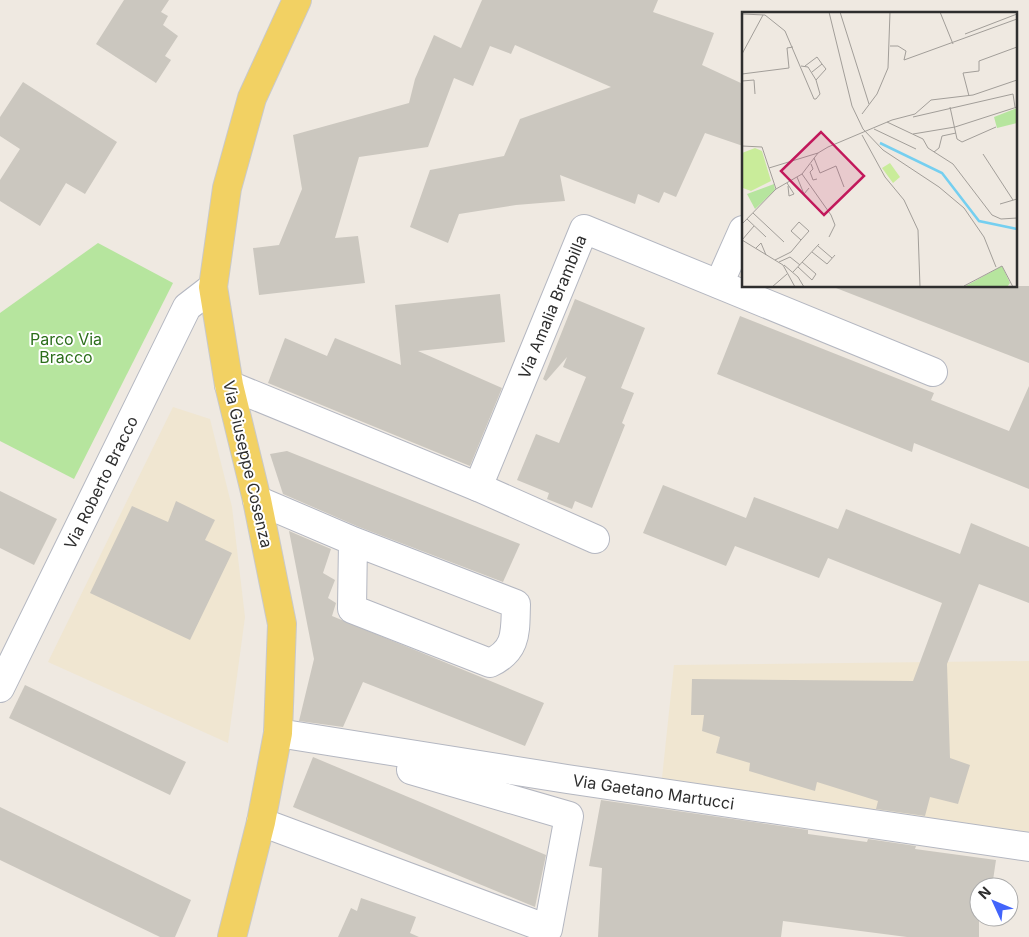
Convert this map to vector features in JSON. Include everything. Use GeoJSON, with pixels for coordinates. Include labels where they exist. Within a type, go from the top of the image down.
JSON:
{"type":"FeatureCollection","features":[{"type":"Feature","properties":{"kind":"main road","name":"Via Giuseppe Cosenza"},"geometry":{"type":"LineString","coordinates":[[232,937],[261,822],[278,733],[282,624],[258,500],[230,386],[213,287],[227,188],[252,98],[297,0]]}},
{"type":"Feature","properties":{"kind":"street","name":"Via Amalia Brambilla"},"geometry":{"type":"LineString","coordinates":[[478,487],[584,229],[933,372]]}},
{"type":"Feature","properties":{"kind":"street"},"geometry":{"type":"LineString","coordinates":[[719,284],[742,232]]}},
{"type":"Feature","properties":{"kind":"street","name":"Via Roberto Bracco"},"geometry":{"type":"LineString","coordinates":[[0,688],[187,307],[213,287]]}},
{"type":"Feature","properties":{"kind":"street"},"geometry":{"type":"LineString","coordinates":[[230,386],[478,487],[595,539]]}},
{"type":"Feature","properties":{"kind":"street"},"geometry":{"type":"LineString","coordinates":[[258,500],[353,541],[516,604],[515,637],[504,656],[490,663],[352,609],[353,541]]}},
{"type":"Feature","properties":{"kind":"street","name":"Via Gaetano Martucci"},"geometry":{"type":"LineString","coordinates":[[278,733],[567,779],[1029,847]]}},
{"type":"Feature","properties":{"kind":"street"},"geometry":{"type":"LineString","coordinates":[[261,822],[548,929],[569,816],[406,768]]}},
{"type":"Feature","properties":{"kind":"shaded area"},"geometry":{"type":"Polygon","coordinates":[[[173,407],[210,419],[232,507],[245,617],[228,743],[48,662],[173,407]]]}},
{"type":"Feature","properties":{"kind":"shaded area"},"geometry":{"type":"Polygon","coordinates":[[[1029,661],[1029,836],[662,778],[674,665],[1029,661]]]}},
{"type":"Feature","properties":{"kind":"green space","name":"Parco Via Bracco"},"geometry":{"type":"Polygon","coordinates":[[[98,243],[173,283],[74,479],[0,441],[0,313],[98,243]]]}},
{"type":"Feature","properties":{"kind":"building"},"geometry":{"type":"Polygon","coordinates":[[[124,0],[169,0],[161,12],[168,16],[163,25],[178,36],[165,56],[171,60],[156,83],[96,44],[124,0]]]}},
{"type":"Feature","properties":{"kind":"building"},"geometry":{"type":"Polygon","coordinates":[[[482,0],[658,0],[653,12],[714,33],[702,65],[742,84],[742,146],[705,133],[676,197],[664,192],[659,203],[638,194],[635,204],[560,175],[565,201],[516,205],[459,214],[448,243],[410,227],[430,170],[504,156],[520,119],[611,87],[515,45],[511,54],[490,46],[473,86],[454,78],[428,147],[359,157],[335,238],[358,236],[365,283],[259,295],[253,248],[279,245],[302,189],[293,135],[409,103],[415,79],[434,35],[461,48],[482,0]]]}},
{"type":"Feature","properties":{"kind":"building"},"geometry":{"type":"Polygon","coordinates":[[[23,82],[117,142],[85,194],[66,183],[40,226],[0,201],[0,180],[20,149],[0,136],[0,117],[23,82]]]}},
{"type":"Feature","properties":{"kind":"building"},"geometry":{"type":"Polygon","coordinates":[[[1016,286],[1029,286],[1029,363],[836,288],[1016,288],[1016,286]]]}},
{"type":"Feature","properties":{"kind":"building"},"geometry":{"type":"Polygon","coordinates":[[[500,294],[505,342],[418,351],[502,388],[470,466],[268,383],[285,338],[327,356],[335,338],[401,365],[395,305],[500,294]]]}},
{"type":"Feature","properties":{"kind":"building"},"geometry":{"type":"Polygon","coordinates":[[[575,299],[645,328],[621,388],[634,393],[622,423],[625,425],[592,508],[575,501],[572,509],[547,499],[549,493],[517,480],[536,434],[559,443],[586,377],[563,367],[567,357],[546,381],[543,379],[575,299]]]}},
{"type":"Feature","properties":{"kind":"building"},"geometry":{"type":"Polygon","coordinates":[[[740,316],[934,393],[931,400],[1009,431],[1029,386],[1029,489],[914,443],[912,452],[717,374],[740,316]]]}},
{"type":"Feature","properties":{"kind":"building"},"geometry":{"type":"Polygon","coordinates":[[[287,451],[520,544],[503,582],[359,527],[283,494],[270,454],[287,451]]]}},
{"type":"Feature","properties":{"kind":"building"},"geometry":{"type":"Polygon","coordinates":[[[663,485],[746,518],[754,497],[838,529],[846,509],[960,554],[971,523],[1029,547],[1029,603],[979,584],[947,664],[950,758],[970,765],[958,804],[930,797],[925,816],[876,809],[878,801],[817,782],[815,791],[749,771],[750,763],[716,753],[720,737],[702,731],[704,715],[691,715],[692,679],[913,681],[942,603],[828,558],[819,578],[735,546],[726,566],[643,533],[663,485]]]}},
{"type":"Feature","properties":{"kind":"building"},"geometry":{"type":"Polygon","coordinates":[[[0,491],[57,519],[34,565],[0,548],[0,491]]]}},
{"type":"Feature","properties":{"kind":"building"},"geometry":{"type":"Polygon","coordinates":[[[176,501],[215,520],[205,540],[232,553],[190,640],[90,593],[132,506],[168,522],[176,501]]]}},
{"type":"Feature","properties":{"kind":"building"},"geometry":{"type":"Polygon","coordinates":[[[289,531],[331,549],[323,573],[335,580],[328,598],[336,603],[332,616],[544,703],[525,746],[363,682],[343,727],[299,721],[314,659],[289,531]]]}},
{"type":"Feature","properties":{"kind":"building"},"geometry":{"type":"Polygon","coordinates":[[[25,685],[186,762],[170,795],[9,718],[25,685]]]}},
{"type":"Feature","properties":{"kind":"building"},"geometry":{"type":"Polygon","coordinates":[[[313,757],[546,855],[535,907],[293,807],[313,757]]]}},
{"type":"Feature","properties":{"kind":"building"},"geometry":{"type":"Polygon","coordinates":[[[601,800],[808,830],[808,834],[867,842],[868,839],[916,846],[915,849],[996,860],[993,877],[969,877],[969,927],[979,927],[979,937],[907,937],[783,921],[781,937],[598,937],[602,868],[589,866],[601,800]]]}},
{"type":"Feature","properties":{"kind":"building"},"geometry":{"type":"Polygon","coordinates":[[[0,807],[191,900],[175,937],[160,937],[0,860],[0,807]]]}},
{"type":"Feature","properties":{"kind":"building"},"geometry":{"type":"Polygon","coordinates":[[[361,898],[416,917],[410,933],[419,937],[338,937],[351,908],[357,911],[361,898]]]}}]}
